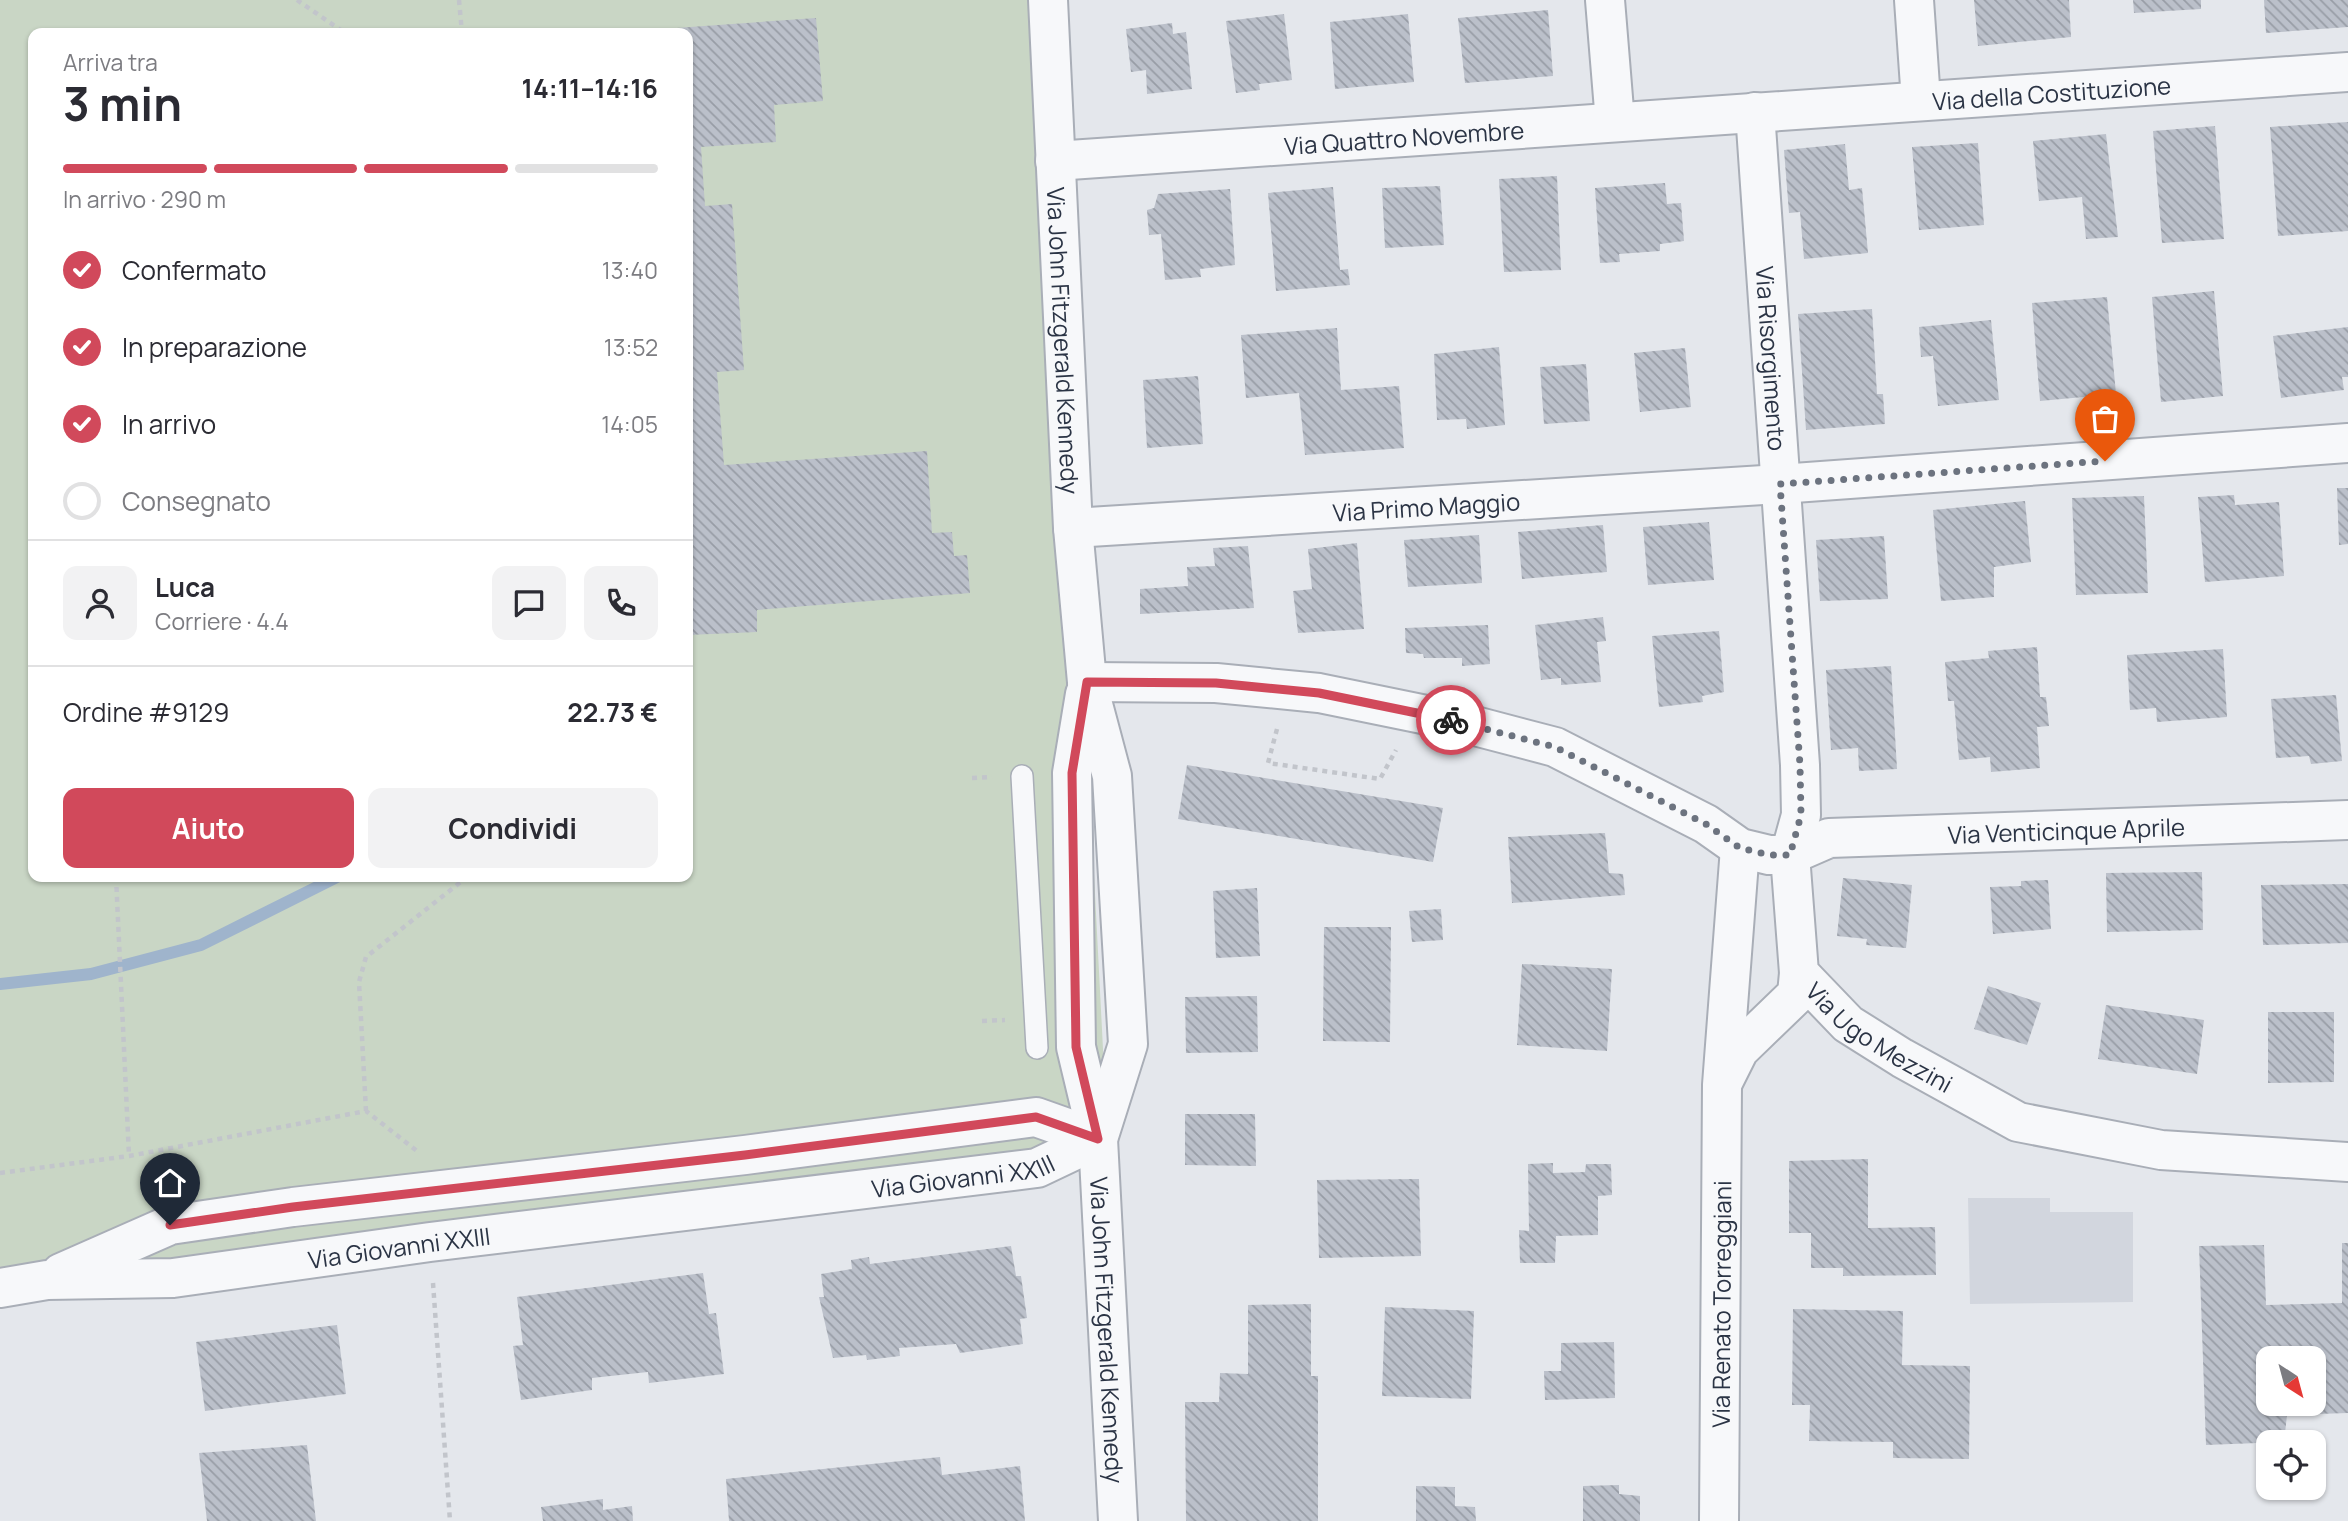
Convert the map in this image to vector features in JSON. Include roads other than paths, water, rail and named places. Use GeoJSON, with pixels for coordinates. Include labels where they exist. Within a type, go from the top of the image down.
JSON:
{"type":"FeatureCollection","features":[{"type":"Feature","properties":{"kind":"street","name":"Via John Fitzgerald Kennedy"},"geometry":{"type":"LineString","coordinates":[[1048,0],[1073,528],[1087,682],[1112,776],[1128,1044],[1098,1139]]}},
{"type":"Feature","properties":{"kind":"street"},"geometry":{"type":"LineString","coordinates":[[1605,0],[1615,122]]}},
{"type":"Feature","properties":{"kind":"street"},"geometry":{"type":"LineString","coordinates":[[1914,0],[1921,101]]}},
{"type":"Feature","properties":{"kind":"street","name":"Via della Costituzione"},"geometry":{"type":"LineString","coordinates":[[1755,112],[2348,72]]}},
{"type":"Feature","properties":{"kind":"street","name":"Via Quattro Novembre"},"geometry":{"type":"LineString","coordinates":[[1055,161],[1755,112]]}},
{"type":"Feature","properties":{"kind":"street","name":"Via Risorgimento"},"geometry":{"type":"LineString","coordinates":[[1755,112],[1800,765],[1801,815],[1790,855]]}},
{"type":"Feature","properties":{"kind":"street","name":"Via Primo Maggio"},"geometry":{"type":"LineString","coordinates":[[1073,528],[1780,484],[2348,443]]}},
{"type":"Feature","properties":{"kind":"street","name":"Via John Fitzgerald Kennedy"},"geometry":{"type":"LineString","coordinates":[[1087,682],[1072,773],[1076,1047],[1098,1139],[1118,1521]]}},
{"type":"Feature","properties":{"kind":"street"},"geometry":{"type":"LineString","coordinates":[[1087,682],[1216,683],[1319,693],[1456,721],[1555,747],[1706,824],[1740,848],[1769,855],[1790,855]]}},
{"type":"Feature","properties":{"kind":"street","name":"Via Venticinque Aprile"},"geometry":{"type":"LineString","coordinates":[[1790,855],[1829,838],[2348,820]]}},
{"type":"Feature","properties":{"kind":"street","name":"Via Renato Torreggiani"},"geometry":{"type":"LineString","coordinates":[[1719,1521],[1722,1086],[1740,848]]}},
{"type":"Feature","properties":{"kind":"street","name":"Via Ugo Mezzini"},"geometry":{"type":"LineString","coordinates":[[1790,855],[1798,973],[1848,1024],[1902,1058],[2018,1122],[2161,1150],[2348,1162]]}},
{"type":"Feature","properties":{"kind":"street","name":"Via Renato Torreggiani"},"geometry":{"type":"LineString","coordinates":[[1722,1086],[1739,1050],[1797,994],[1798,973]]}},
{"type":"Feature","properties":{"kind":"street","name":"Via Giovanni XXIII"},"geometry":{"type":"LineString","coordinates":[[47,1279],[170,1225],[1036,1117],[1098,1139]]}},
{"type":"Feature","properties":{"kind":"street","name":"Via Giovanni XXIII"},"geometry":{"type":"LineString","coordinates":[[0,1288],[47,1279],[173,1278],[430,1242],[1037,1168],[1098,1139]]}},
{"type":"Feature","properties":{"kind":"lane"},"geometry":{"type":"LineString","coordinates":[[1022,776],[1037,1048]]}},
{"type":"Feature","properties":{"kind":"waterway"},"geometry":{"type":"LineString","coordinates":[[0,984],[91,974],[201,945],[327,882]]}}]}
